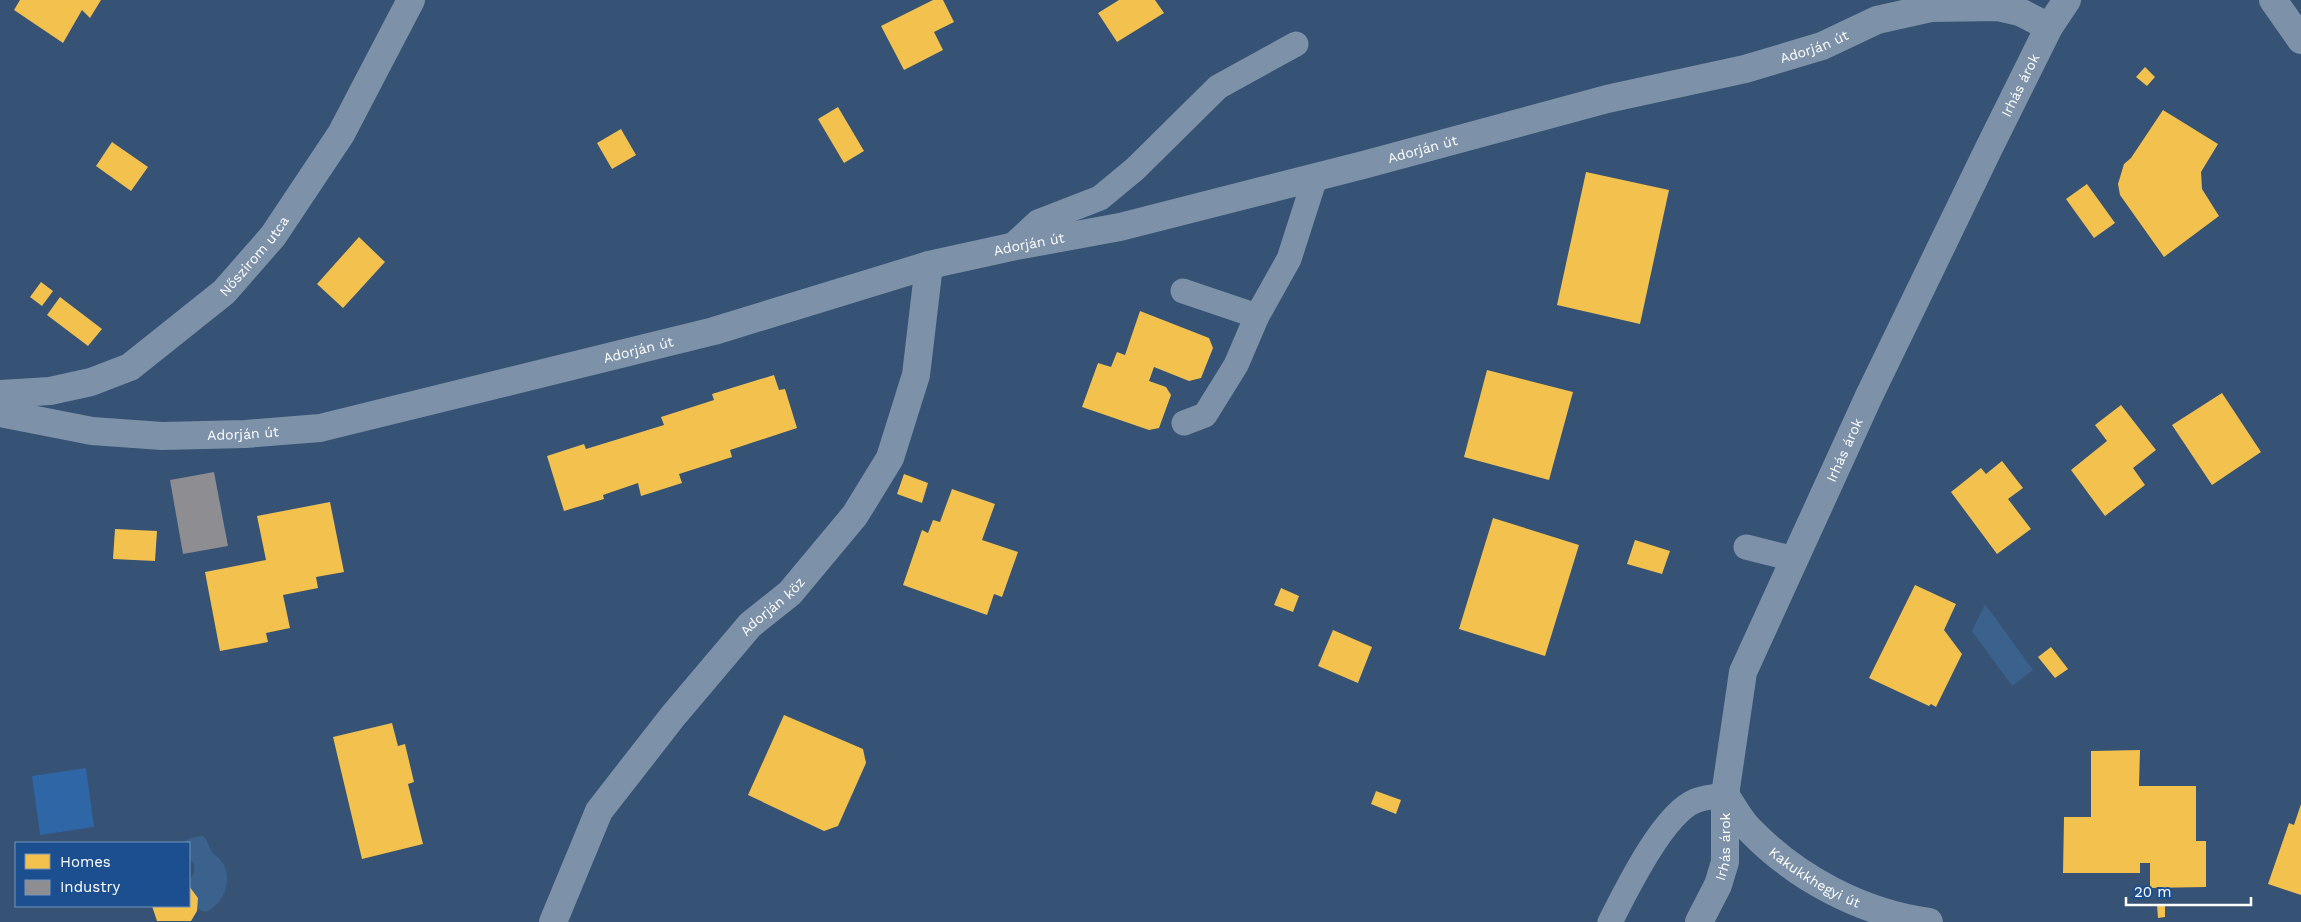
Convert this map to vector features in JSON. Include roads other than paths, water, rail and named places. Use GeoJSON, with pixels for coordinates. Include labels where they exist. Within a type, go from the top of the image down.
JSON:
{"type":"FeatureCollection","features":[{"type":"Feature","properties":{"kind":"street","name":"Nőszirom utca"},"geometry":{"type":"LineString","coordinates":[[0,394],[50,391],[91,382],[130,367],[224,292],[273,236],[340,134],[412,0]]}},
{"type":"Feature","properties":{"kind":"street","name":"Irhás árok"},"geometry":{"type":"LineString","coordinates":[[1699,922],[1718,885],[1725,862],[1725,795],[1743,672],[1882,370],[2049,28],[2067,0]]}},
{"type":"Feature","properties":{"kind":"street"},"geometry":{"type":"LineString","coordinates":[[2273,0],[2301,40]]}},
{"type":"Feature","properties":{"kind":"street","name":"Adorján út"},"geometry":{"type":"LineString","coordinates":[[0,413],[92,431],[162,436],[245,434],[320,428],[714,331],[929,266],[1011,246],[1120,227],[1315,178],[1607,99],[1745,69],[1822,46],[1877,20],[1931,8],[1997,4],[2020,12],[2049,28]]}},
{"type":"Feature","properties":{"kind":"street","name":"Adorján köz"},"geometry":{"type":"LineString","coordinates":[[553,922],[599,811],[673,716],[750,625],[790,593],[855,515],[890,458],[916,375],[929,266]]}},
{"type":"Feature","properties":{"kind":"street","name":"Kakukkhegyi út"},"geometry":{"type":"LineString","coordinates":[[1725,795],[1748,828],[1778,856],[1805,876],[1836,894],[1888,912],[1929,922]]}},
{"type":"Feature","properties":{"kind":"lane"},"geometry":{"type":"LineString","coordinates":[[1011,246],[1038,222],[1100,198],[1135,169],[1218,87],[1296,44]]}},
{"type":"Feature","properties":{"kind":"lane"},"geometry":{"type":"LineString","coordinates":[[1184,424],[1205,415],[1236,365],[1257,316],[1289,260],[1315,178]]}},
{"type":"Feature","properties":{"kind":"lane"},"geometry":{"type":"LineString","coordinates":[[1183,291],[1257,316]]}},
{"type":"Feature","properties":{"kind":"lane"},"geometry":{"type":"LineString","coordinates":[[1746,547],[1794,559]]}},
{"type":"Feature","properties":{"kind":"lane"},"geometry":{"type":"LineString","coordinates":[[1610,922],[1640,867],[1673,817],[1694,801],[1725,795]]}}]}
